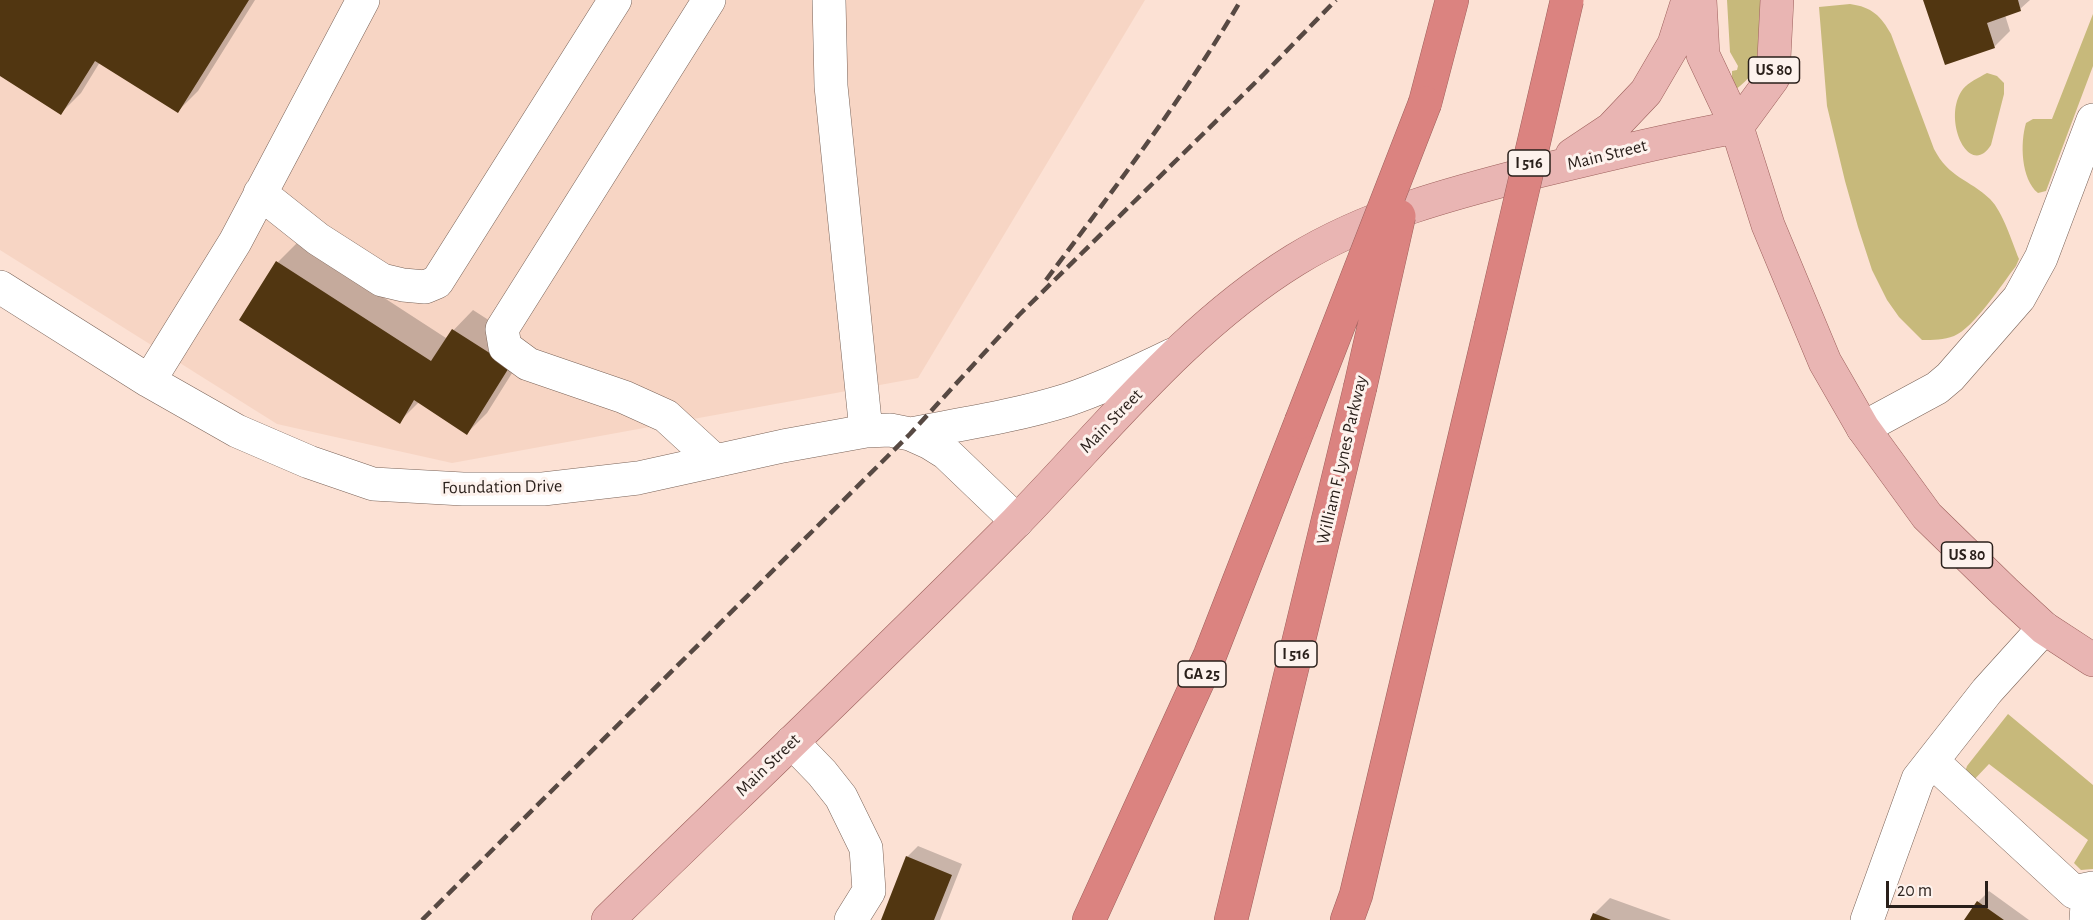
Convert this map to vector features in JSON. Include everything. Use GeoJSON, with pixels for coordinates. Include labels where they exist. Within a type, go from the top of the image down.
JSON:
{"type":"FeatureCollection","features":[{"type":"Feature","properties":{"kind":"highway","name":"William F. Lynes Parkway"},"geometry":{"type":"LineString","coordinates":[[1231,920],[1360,388],[1425,103],[1452,0]]}},
{"type":"Feature","properties":{"kind":"highway","name":"I 516"},"geometry":{"type":"LineString","coordinates":[[1352,912],[1567,0]]}},
{"type":"Feature","properties":{"kind":"highway","name":"GA 25"},"geometry":{"type":"LineString","coordinates":[[1089,920],[1210,655],[1425,103]]}},
{"type":"Feature","properties":{"kind":"main road"},"geometry":{"type":"LineString","coordinates":[[1550,169],[1611,129],[1646,92],[1674,44],[1688,0]]}},
{"type":"Feature","properties":{"kind":"main road","name":"US 80"},"geometry":{"type":"LineString","coordinates":[[1700,0],[1703,55],[1737,127],[1768,225],[1825,362],[1863,428],[1927,516],[2044,628],[2093,660]]}},
{"type":"Feature","properties":{"kind":"main road","name":"US 80"},"geometry":{"type":"LineString","coordinates":[[1737,127],[1773,78],[1777,0]]}},
{"type":"Feature","properties":{"kind":"main road","name":"Main Street"},"geometry":{"type":"LineString","coordinates":[[608,920],[1017,520],[1176,353],[1240,298],[1297,259],[1367,223],[1468,189],[1681,137],[1737,127]]}},
{"type":"Feature","properties":{"kind":"street"},"geometry":{"type":"LineString","coordinates":[[149,381],[235,242],[363,0]]}},
{"type":"Feature","properties":{"kind":"street"},"geometry":{"type":"LineString","coordinates":[[260,193],[318,239],[382,280],[425,287],[437,282],[615,0]]}},
{"type":"Feature","properties":{"kind":"street"},"geometry":{"type":"LineString","coordinates":[[709,0],[502,329],[505,347],[528,364],[624,397],[666,417],[715,461]]}},
{"type":"Feature","properties":{"kind":"street"},"geometry":{"type":"LineString","coordinates":[[828,0],[831,86],[866,431]]}},
{"type":"Feature","properties":{"kind":"street"},"geometry":{"type":"LineString","coordinates":[[1863,428],[1937,388],[1950,377],[2019,297],[2042,258],[2093,120]]}},
{"type":"Feature","properties":{"kind":"street","name":"Foundation Drive"},"geometry":{"type":"LineString","coordinates":[[0,287],[149,381],[237,431],[309,462],[373,484],[464,489],[543,489],[638,478],[783,446],[866,431],[890,430],[910,434],[930,442],[946,453],[1017,520]]}},
{"type":"Feature","properties":{"kind":"street"},"geometry":{"type":"LineString","coordinates":[[910,434],[1024,411],[1065,400],[1120,381],[1176,353]]}},
{"type":"Feature","properties":{"kind":"street"},"geometry":{"type":"LineString","coordinates":[[1867,920],[1918,779],[1987,691],[2044,628]]}},
{"type":"Feature","properties":{"kind":"street"},"geometry":{"type":"LineString","coordinates":[[792,742],[841,797],[866,848],[869,891],[851,920]]}},
{"type":"Feature","properties":{"kind":"street"},"geometry":{"type":"LineString","coordinates":[[1932,761],[2074,892],[2089,899]]}},
{"type":"Feature","properties":{"kind":"shaded area"},"geometry":{"type":"Polygon","coordinates":[[[0,0],[1145,0],[918,378],[452,463],[277,424],[0,250],[0,0]]]}},
{"type":"Feature","properties":{"kind":"shaded area"},"geometry":{"type":"Polygon","coordinates":[[[1727,0],[1762,0],[1762,38],[1758,61],[1746,81],[1735,90],[1732,84],[1732,71],[1737,70],[1738,66],[1730,52],[1727,0]]]}},
{"type":"Feature","properties":{"kind":"shaded area"},"geometry":{"type":"Polygon","coordinates":[[[1850,4],[1864,7],[1875,13],[1891,34],[1934,149],[1946,166],[1982,192],[1995,205],[2019,259],[1979,315],[1954,336],[1938,340],[1922,340],[1899,317],[1887,300],[1872,270],[1858,227],[1827,106],[1819,7],[1850,4]]]}},
{"type":"Feature","properties":{"kind":"shaded area"},"geometry":{"type":"Polygon","coordinates":[[[2093,14],[2093,66],[2046,191],[2038,193],[2028,179],[2023,160],[2026,123],[2033,119],[2052,119],[2093,14]]]}},
{"type":"Feature","properties":{"kind":"shaded area"},"geometry":{"type":"Polygon","coordinates":[[[1987,73],[1997,76],[2004,83],[2004,94],[1991,145],[1983,154],[1974,155],[1960,141],[1956,129],[1957,101],[1965,87],[1987,73]]]}},
{"type":"Feature","properties":{"kind":"shaded area"},"geometry":{"type":"Polygon","coordinates":[[[2008,714],[2093,785],[2093,869],[2081,870],[2074,863],[2088,840],[1989,764],[1970,784],[1965,772],[1967,766],[2008,714]]]}},
{"type":"Feature","properties":{"kind":"building"},"geometry":{"type":"Polygon","coordinates":[[[0,0],[249,0],[178,113],[95,61],[61,115],[0,76],[0,0]]]}},
{"type":"Feature","properties":{"kind":"building"},"geometry":{"type":"Polygon","coordinates":[[[1923,0],[2018,0],[2021,11],[1987,23],[1995,48],[1945,65],[1923,0]]]}},
{"type":"Feature","properties":{"kind":"building"},"geometry":{"type":"Polygon","coordinates":[[[276,261],[431,361],[452,329],[510,366],[467,435],[414,400],[400,424],[239,320],[276,261]]]}},
{"type":"Feature","properties":{"kind":"building"},"geometry":{"type":"Polygon","coordinates":[[[906,856],[952,875],[934,920],[881,920],[906,856]]]}},
{"type":"Feature","properties":{"kind":"building"},"geometry":{"type":"Polygon","coordinates":[[[1977,901],[2004,920],[1964,920],[1977,901]]]}},
{"type":"Feature","properties":{"kind":"building"},"geometry":{"type":"Polygon","coordinates":[[[1593,913],[1611,920],[1590,920],[1593,913]]]}},
{"type":"Feature","properties":{"kind":"railway"},"geometry":{"type":"LineString","coordinates":[[1046,280],[1172,108],[1241,0]]}},
{"type":"Feature","properties":{"kind":"railway"},"geometry":{"type":"LineString","coordinates":[[422,920],[910,434],[1019,315],[1336,0]]}}]}
